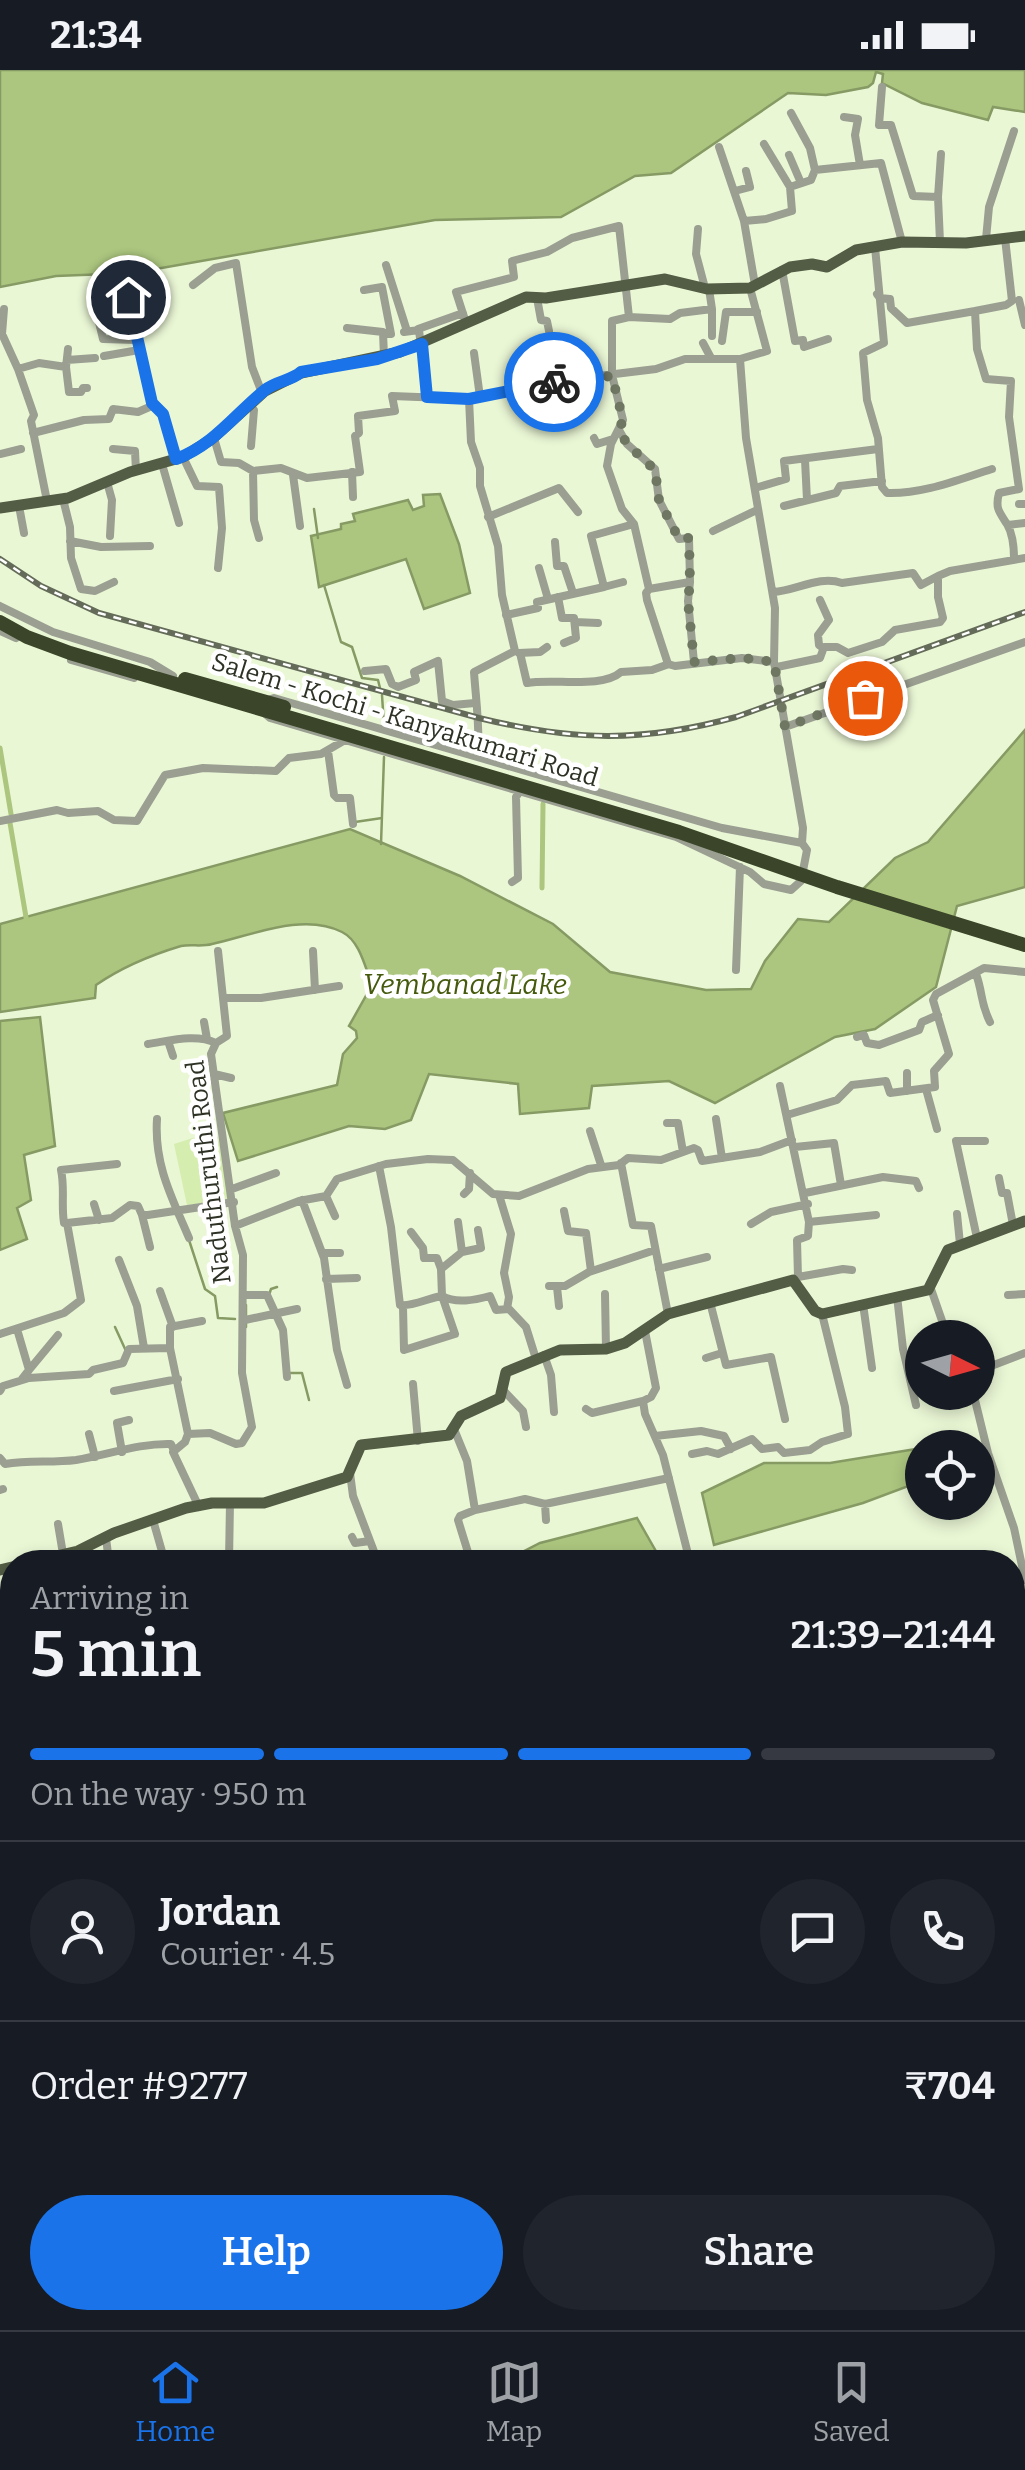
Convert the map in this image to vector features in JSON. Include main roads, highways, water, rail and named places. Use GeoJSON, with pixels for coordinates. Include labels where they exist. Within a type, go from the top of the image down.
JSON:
{"type":"FeatureCollection","features":[{"type":"Feature","properties":{"kind":"highway","name":"Salem - Kochi - Kanyakumari Road"},"geometry":{"type":"LineString","coordinates":[[0,619],[168,678],[679,832],[980,928]]}},
{"type":"Feature","properties":{"kind":"highway","name":"Salem - Kochi - Kanyakumari Road"},"geometry":{"type":"LineString","coordinates":[[264,706],[599,797],[805,871]]}},
{"type":"Feature","properties":{"kind":"highway"},"geometry":{"type":"LineString","coordinates":[[980,928],[1025,937]]}},
{"type":"Feature","properties":{"kind":"highway"},"geometry":{"type":"LineString","coordinates":[[980,928],[1025,945]]}},
{"type":"Feature","properties":{"kind":"main road"},"geometry":{"type":"LineString","coordinates":[[0,508],[63,498],[179,458],[214,438],[262,394],[301,372],[384,357],[422,344],[465,319],[526,297],[676,280],[707,288],[752,286],[782,270],[812,264],[827,266],[856,250],[902,242],[966,244],[1025,236]]}},
{"type":"Feature","properties":{"kind":"main road"},"geometry":{"type":"LineString","coordinates":[[81,1550],[114,1533],[199,1506],[264,1503],[348,1477],[361,1446],[450,1435],[461,1416],[500,1398],[506,1372],[560,1350],[606,1349],[625,1343],[668,1314],[753,1284],[796,1278],[815,1310],[822,1314],[931,1288],[948,1250],[1019,1223]]}},
{"type":"Feature","properties":{"kind":"water"},"geometry":{"type":"Polygon","coordinates":[[[0,70],[1025,70],[1025,112],[993,107],[988,120],[922,103],[882,83],[883,74],[876,72],[868,87],[826,95],[788,93],[671,173],[635,176],[561,217],[435,220],[133,273],[56,276],[0,287],[0,70]]]}},
{"type":"Feature","properties":{"kind":"water"},"geometry":{"type":"Polygon","coordinates":[[[440,494],[459,544],[470,593],[424,609],[406,559],[319,587],[311,536],[341,529],[341,524],[355,521],[353,514],[408,500],[413,510],[424,506],[423,495],[440,494]]]}},
{"type":"Feature","properties":{"kind":"water","name":"Vembanad Lake"},"geometry":{"type":"Polygon","coordinates":[[[1025,730],[1025,887],[957,906],[936,987],[875,1029],[835,1037],[715,1103],[669,1081],[592,1086],[589,1108],[520,1114],[518,1084],[429,1074],[411,1120],[385,1129],[349,1126],[238,1161],[223,1113],[337,1085],[343,1054],[357,1038],[356,1031],[349,1026],[372,985],[353,942],[327,926],[277,927],[208,945],[181,946],[137,962],[96,985],[95,998],[0,1012],[0,924],[350,829],[460,876],[553,924],[610,972],[706,990],[751,989],[765,961],[798,919],[829,922],[895,858],[928,842],[1025,730]]]}},
{"type":"Feature","properties":{"kind":"water"},"geometry":{"type":"Polygon","coordinates":[[[40,1017],[55,1146],[24,1155],[31,1200],[17,1208],[27,1239],[0,1250],[0,1021],[40,1017]]]}},
{"type":"Feature","properties":{"kind":"water"},"geometry":{"type":"Polygon","coordinates":[[[905,1451],[905,1487],[714,1545],[702,1493],[764,1463],[830,1463],[905,1451]]]}},
{"type":"Feature","properties":{"kind":"water"},"geometry":{"type":"Polygon","coordinates":[[[637,1518],[655,1550],[526,1550],[637,1518]]]}},
{"type":"Feature","properties":{"kind":"waterway"},"geometry":{"type":"LineString","coordinates":[[314,509],[318,538]]}},
{"type":"Feature","properties":{"kind":"waterway"},"geometry":{"type":"LineString","coordinates":[[324,585],[341,642],[352,647],[362,678],[378,680],[380,688]]}},
{"type":"Feature","properties":{"kind":"waterway"},"geometry":{"type":"LineString","coordinates":[[382,695],[384,726]]}},
{"type":"Feature","properties":{"kind":"waterway"},"geometry":{"type":"LineString","coordinates":[[0,748],[11,814]]}},
{"type":"Feature","properties":{"kind":"waterway"},"geometry":{"type":"LineString","coordinates":[[381,844],[384,757]]}},
{"type":"Feature","properties":{"kind":"waterway"},"geometry":{"type":"LineString","coordinates":[[542,888],[543,804]]}},
{"type":"Feature","properties":{"kind":"waterway"},"geometry":{"type":"LineString","coordinates":[[355,822],[382,818]]}},
{"type":"Feature","properties":{"kind":"waterway"},"geometry":{"type":"LineString","coordinates":[[10,823],[27,923]]}},
{"type":"Feature","properties":{"kind":"waterway"},"geometry":{"type":"LineString","coordinates":[[189,1240],[205,1289],[215,1296],[218,1318],[235,1319]]}},
{"type":"Feature","properties":{"kind":"waterway"},"geometry":{"type":"LineString","coordinates":[[269,1295],[277,1287]]}},
{"type":"Feature","properties":{"kind":"waterway"},"geometry":{"type":"LineString","coordinates":[[246,1305],[246,1327]]}},
{"type":"Feature","properties":{"kind":"waterway"},"geometry":{"type":"LineString","coordinates":[[115,1327],[126,1351]]}},
{"type":"Feature","properties":{"kind":"waterway"},"geometry":{"type":"LineString","coordinates":[[289,1373],[302,1373],[309,1400]]}},
{"type":"Feature","properties":{"kind":"railway"},"geometry":{"type":"LineString","coordinates":[[0,559],[41,586],[99,613],[479,718],[577,735],[638,735],[736,717],[1025,612]]}}]}
